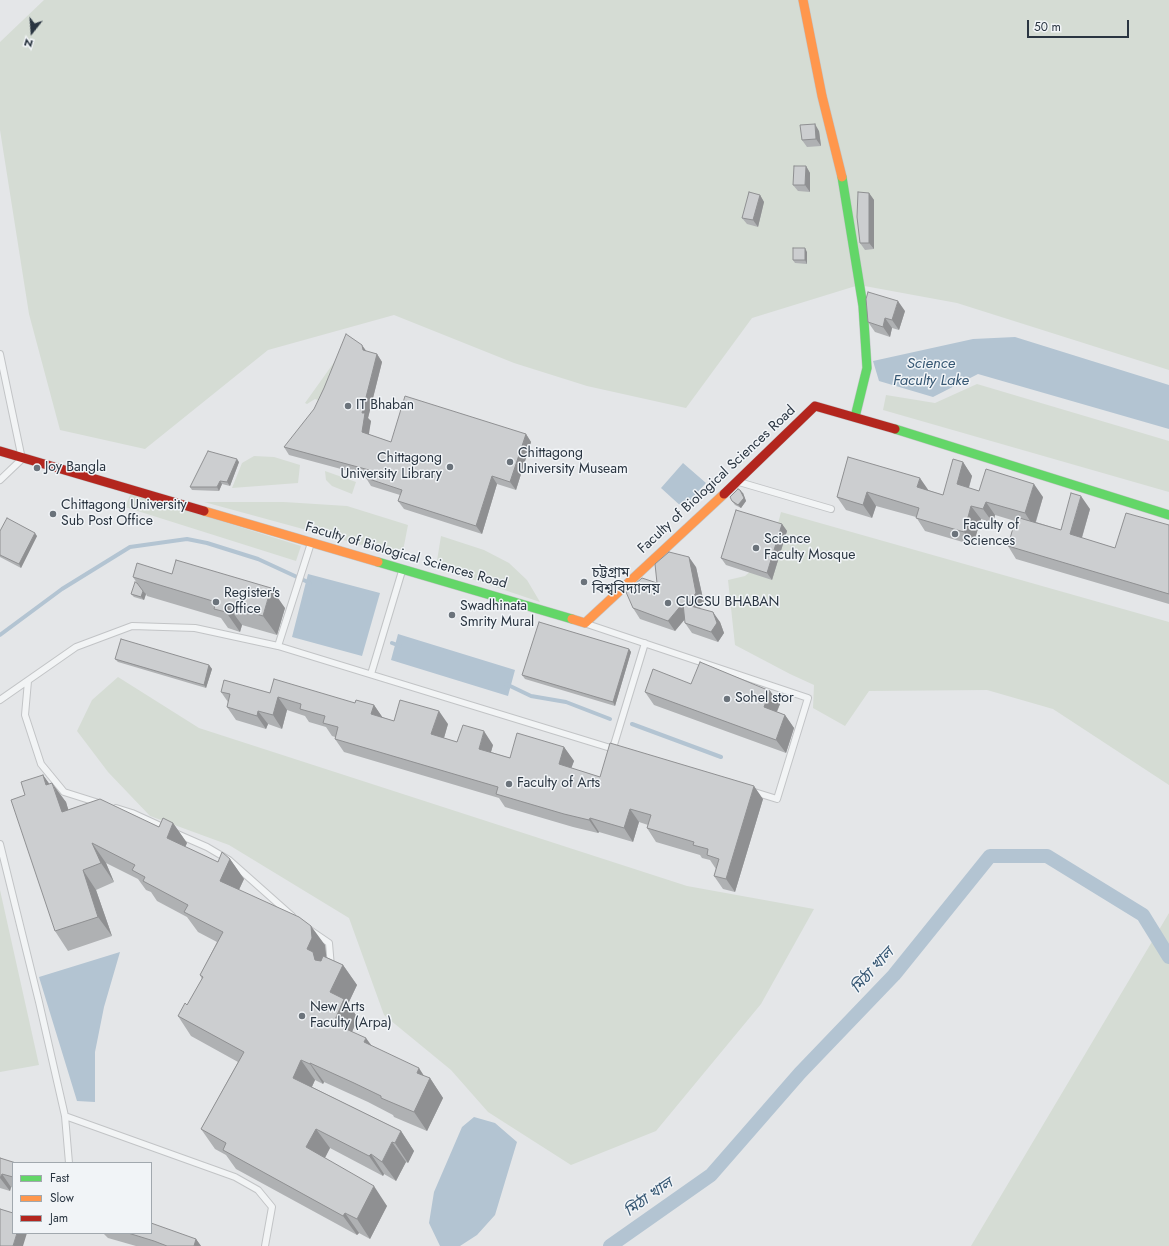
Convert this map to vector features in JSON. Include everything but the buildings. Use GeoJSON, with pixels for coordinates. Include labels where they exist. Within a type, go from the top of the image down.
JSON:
{"type":"FeatureCollection","features":[{"type":"Feature","properties":{"kind":"street"},"geometry":{"type":"LineString","coordinates":[[803,0],[822,96],[840,171],[853,238],[863,306],[867,368],[855,417]]}},
{"type":"Feature","properties":{"kind":"street","name":"Faculty of Biological Sciences Road"},"geometry":{"type":"LineString","coordinates":[[0,451],[22,459],[585,623],[737,482],[815,406],[855,417],[1169,515]]}},
{"type":"Feature","properties":{"kind":"lane"},"geometry":{"type":"LineString","coordinates":[[0,354],[22,459],[0,480]]}},
{"type":"Feature","properties":{"kind":"lane"},"geometry":{"type":"LineString","coordinates":[[737,482],[831,509]]}},
{"type":"Feature","properties":{"kind":"lane"},"geometry":{"type":"LineString","coordinates":[[278,646],[311,543]]}},
{"type":"Feature","properties":{"kind":"lane"},"geometry":{"type":"LineString","coordinates":[[371,674],[402,570]]}},
{"type":"Feature","properties":{"kind":"lane"},"geometry":{"type":"LineString","coordinates":[[585,623],[808,698],[777,799],[747,790]]}},
{"type":"Feature","properties":{"kind":"lane"},"geometry":{"type":"LineString","coordinates":[[0,700],[76,647],[132,626],[194,628],[278,646],[628,753]]}},
{"type":"Feature","properties":{"kind":"lane"},"geometry":{"type":"LineString","coordinates":[[613,748],[645,643]]}},
{"type":"Feature","properties":{"kind":"lane"},"geometry":{"type":"LineString","coordinates":[[28,680],[25,715],[27,722],[41,764],[64,792],[132,813],[207,847],[229,860],[295,918]]}},
{"type":"Feature","properties":{"kind":"lane"},"geometry":{"type":"LineString","coordinates":[[0,844],[39,1002],[65,1116],[69,1162]]}},
{"type":"Feature","properties":{"kind":"lane"},"geometry":{"type":"LineString","coordinates":[[306,927],[329,943],[332,977]]}},
{"type":"Feature","properties":{"kind":"lane"},"geometry":{"type":"LineString","coordinates":[[65,1116],[235,1177],[258,1190],[272,1207],[265,1246]]}},
{"type":"Feature","properties":{"kind":"shaded area"},"geometry":{"type":"Polygon","coordinates":[[[44,0],[1169,0],[1169,370],[957,303],[859,285],[752,318],[686,408],[587,386],[514,363],[394,315],[268,350],[145,449],[60,430],[29,314],[0,130],[0,42],[44,0]]]}},
{"type":"Feature","properties":{"kind":"shaded area"},"geometry":{"type":"Polygon","coordinates":[[[335,361],[340,363],[320,401],[315,399],[307,404],[305,403],[335,361]]]}},
{"type":"Feature","properties":{"kind":"shaded area"},"geometry":{"type":"Polygon","coordinates":[[[977,384],[1169,441],[1169,492],[883,410],[886,395],[935,403],[977,384]]]}},
{"type":"Feature","properties":{"kind":"shaded area"},"geometry":{"type":"Polygon","coordinates":[[[254,456],[274,457],[300,465],[298,483],[232,488],[242,463],[254,456]]]}},
{"type":"Feature","properties":{"kind":"shaded area"},"geometry":{"type":"Polygon","coordinates":[[[325,471],[356,482],[352,494],[332,486],[326,480],[325,471]]]}},
{"type":"Feature","properties":{"kind":"shaded area"},"geometry":{"type":"Polygon","coordinates":[[[131,493],[301,546],[296,561],[125,507],[131,493]]]}},
{"type":"Feature","properties":{"kind":"shaded area"},"geometry":{"type":"Polygon","coordinates":[[[204,502],[284,502],[347,506],[408,525],[402,556],[204,502]]]}},
{"type":"Feature","properties":{"kind":"shaded area"},"geometry":{"type":"Polygon","coordinates":[[[781,512],[1169,622],[1169,785],[1053,709],[987,690],[869,691],[845,726],[813,708],[814,685],[735,645],[728,580],[745,576],[770,554],[781,512]]]}},
{"type":"Feature","properties":{"kind":"shaded area"},"geometry":{"type":"Polygon","coordinates":[[[441,536],[484,550],[509,563],[527,580],[540,602],[436,567],[441,536]]]}},
{"type":"Feature","properties":{"kind":"shaded area"},"geometry":{"type":"Polygon","coordinates":[[[118,677],[199,728],[687,886],[814,909],[761,1004],[656,1131],[571,1165],[488,1112],[451,1070],[384,1015],[349,918],[229,845],[150,816],[108,772],[77,731],[92,700],[118,677]]]}},
{"type":"Feature","properties":{"kind":"shaded area"},"geometry":{"type":"Polygon","coordinates":[[[0,890],[39,1065],[0,1072],[0,890]]]}},
{"type":"Feature","properties":{"kind":"shaded area"},"geometry":{"type":"Polygon","coordinates":[[[1169,913],[1169,1246],[971,1246],[1169,913]]]}},
{"type":"Feature","properties":{"kind":"water","name":"Science Faculty Lake"},"geometry":{"type":"Polygon","coordinates":[[[1015,337],[1169,385],[1169,429],[978,374],[933,397],[879,381],[873,361],[973,339],[1015,337]]]}},
{"type":"Feature","properties":{"kind":"water"},"geometry":{"type":"Polygon","coordinates":[[[683,463],[706,483],[683,508],[661,488],[683,463]]]}},
{"type":"Feature","properties":{"kind":"water"},"geometry":{"type":"Polygon","coordinates":[[[308,574],[380,593],[362,656],[292,637],[308,574]]]}},
{"type":"Feature","properties":{"kind":"water"},"geometry":{"type":"Polygon","coordinates":[[[398,634],[515,670],[508,696],[391,660],[398,634]]]}},
{"type":"Feature","properties":{"kind":"water"},"geometry":{"type":"Polygon","coordinates":[[[120,952],[104,1007],[95,1052],[95,1102],[77,1101],[39,977],[120,952]]]}},
{"type":"Feature","properties":{"kind":"water"},"geometry":{"type":"Polygon","coordinates":[[[474,1117],[495,1123],[517,1142],[495,1215],[477,1235],[460,1246],[440,1246],[429,1223],[434,1192],[462,1127],[474,1117]]]}},
{"type":"Feature","properties":{"kind":"waterway"},"geometry":{"type":"LineString","coordinates":[[0,635],[62,589],[130,547],[187,539],[207,543],[258,559],[310,583]]}},
{"type":"Feature","properties":{"kind":"waterway"},"geometry":{"type":"LineString","coordinates":[[392,643],[400,646]]}},
{"type":"Feature","properties":{"kind":"waterway"},"geometry":{"type":"LineString","coordinates":[[506,684],[531,696],[566,702],[610,719]]}},
{"type":"Feature","properties":{"kind":"waterway"},"geometry":{"type":"LineString","coordinates":[[632,724],[721,757]]}},
{"type":"Feature","properties":{"kind":"waterway","name":"মিঠা খাল"},"geometry":{"type":"LineString","coordinates":[[610,1246],[711,1175],[800,1073],[894,975],[990,856],[1047,856],[1143,915],[1169,957]]}},
{"type":"Feature","properties":{"kind":"traffic: fast"},"geometry":{"type":"LineString","coordinates":[[842,177],[863,306],[867,368],[855,417]]}},
{"type":"Feature","properties":{"kind":"traffic: fast"},"geometry":{"type":"LineString","coordinates":[[895,429],[1169,515]]}},
{"type":"Feature","properties":{"kind":"traffic: fast"},"geometry":{"type":"LineString","coordinates":[[378,562],[572,619]]}},
{"type":"Feature","properties":{"kind":"traffic: slow"},"geometry":{"type":"LineString","coordinates":[[803,0],[822,96],[842,177]]}},
{"type":"Feature","properties":{"kind":"traffic: slow"},"geometry":{"type":"LineString","coordinates":[[572,619],[585,623],[724,494]]}},
{"type":"Feature","properties":{"kind":"traffic: slow"},"geometry":{"type":"LineString","coordinates":[[204,511],[378,562]]}},
{"type":"Feature","properties":{"kind":"traffic: jam"},"geometry":{"type":"LineString","coordinates":[[724,494],[815,406],[895,429]]}},
{"type":"Feature","properties":{"kind":"traffic: jam"},"geometry":{"type":"LineString","coordinates":[[0,451],[204,511]]}},
{"type":"Feature","properties":{"kind":"place","name":"IT Bhaban"},"geometry":{"type":"Point","coordinates":[348,406]}},
{"type":"Feature","properties":{"kind":"place","name":"Chittagong University Museam"},"geometry":{"type":"Point","coordinates":[510,462]}},
{"type":"Feature","properties":{"kind":"place","name":"Chittagong University Library"},"geometry":{"type":"Point","coordinates":[450,467]}},
{"type":"Feature","properties":{"kind":"place","name":"Joy Bangla"},"geometry":{"type":"Point","coordinates":[37,468]}},
{"type":"Feature","properties":{"kind":"place","name":"Chittagong University Sub Post Office"},"geometry":{"type":"Point","coordinates":[53,514]}},
{"type":"Feature","properties":{"kind":"place","name":"Faculty of Sciences"},"geometry":{"type":"Point","coordinates":[955,534]}},
{"type":"Feature","properties":{"kind":"place","name":"Science Faculty Mosque"},"geometry":{"type":"Point","coordinates":[756,548]}},
{"type":"Feature","properties":{"kind":"place","name":"চট্টগ্রাম বিশ্ববিদ্যালয়"},"geometry":{"type":"Point","coordinates":[584,582]}},
{"type":"Feature","properties":{"kind":"place","name":"Register's Office"},"geometry":{"type":"Point","coordinates":[216,602]}},
{"type":"Feature","properties":{"kind":"place","name":"CUCSU BHABAN"},"geometry":{"type":"Point","coordinates":[668,603]}},
{"type":"Feature","properties":{"kind":"place","name":"Swadhinata Smrity Mural"},"geometry":{"type":"Point","coordinates":[452,615]}},
{"type":"Feature","properties":{"kind":"place","name":"Sohel stor"},"geometry":{"type":"Point","coordinates":[727,699]}},
{"type":"Feature","properties":{"kind":"place","name":"Faculty of Arts"},"geometry":{"type":"Point","coordinates":[509,784]}},
{"type":"Feature","properties":{"kind":"place","name":"New Arts Faculty (Arpa)"},"geometry":{"type":"Point","coordinates":[302,1016]}}]}
